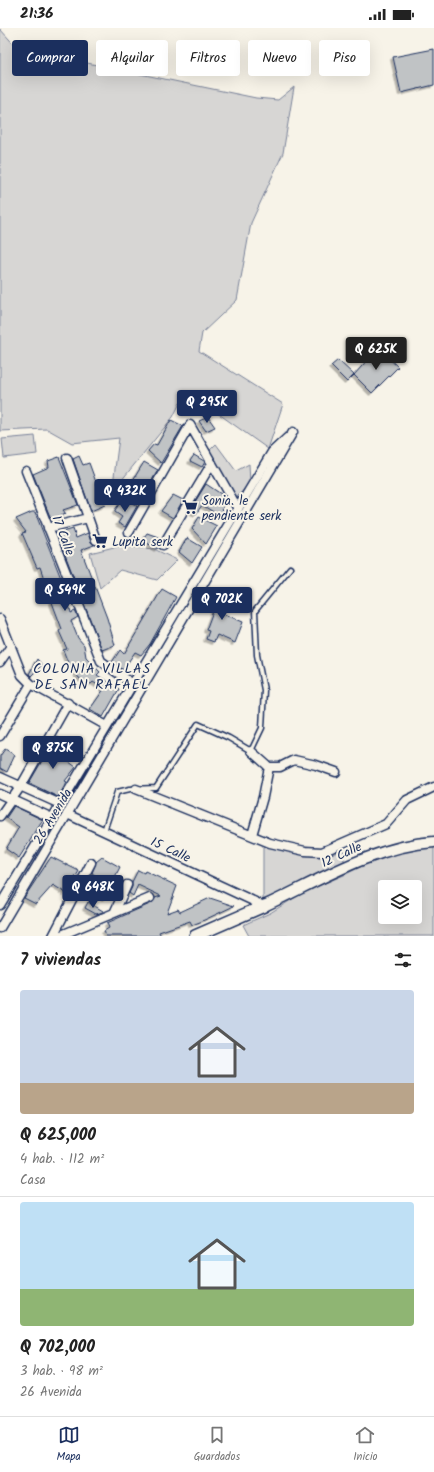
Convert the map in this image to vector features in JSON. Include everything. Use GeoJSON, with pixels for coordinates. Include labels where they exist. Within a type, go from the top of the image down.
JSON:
{"type":"FeatureCollection","features":[{"type":"Feature","properties":{"kind":"main road","name":"12 Calle"},"geometry":{"type":"LineString","coordinates":[[195,936],[264,906]]}},
{"type":"Feature","properties":{"kind":"main road","name":"12 Calle"},"geometry":{"type":"LineString","coordinates":[[209,936],[253,915],[264,906]]}},
{"type":"Feature","properties":{"kind":"street"},"geometry":{"type":"LineString","coordinates":[[129,532],[190,425],[238,509]]}},
{"type":"Feature","properties":{"kind":"street","name":"26 Avenida"},"geometry":{"type":"LineString","coordinates":[[0,905],[272,452],[293,432],[0,928]]}},
{"type":"Feature","properties":{"kind":"street"},"geometry":{"type":"LineString","coordinates":[[67,458],[96,540]]}},
{"type":"Feature","properties":{"kind":"street"},"geometry":{"type":"LineString","coordinates":[[163,545],[212,463]]}},
{"type":"Feature","properties":{"kind":"street","name":"17 Calle"},"geometry":{"type":"LineString","coordinates":[[26,471],[101,661],[133,684]]}},
{"type":"Feature","properties":{"kind":"street"},"geometry":{"type":"LineString","coordinates":[[48,528],[88,518]]}},
{"type":"Feature","properties":{"kind":"street"},"geometry":{"type":"LineString","coordinates":[[0,619],[22,675],[31,684],[68,703],[107,726]]}},
{"type":"Feature","properties":{"kind":"street"},"geometry":{"type":"LineString","coordinates":[[0,662],[11,646]]}},
{"type":"Feature","properties":{"kind":"street"},"geometry":{"type":"LineString","coordinates":[[0,736],[31,684]]}},
{"type":"Feature","properties":{"kind":"street"},"geometry":{"type":"LineString","coordinates":[[0,816],[20,786],[68,703]]}},
{"type":"Feature","properties":{"kind":"street"},"geometry":{"type":"LineString","coordinates":[[251,751],[269,767],[280,767],[294,760],[316,764],[336,772]]}},
{"type":"Feature","properties":{"kind":"street"},"geometry":{"type":"LineString","coordinates":[[252,835],[263,797],[269,767]]}},
{"type":"Feature","properties":{"kind":"street"},"geometry":{"type":"LineString","coordinates":[[0,777],[60,804]]}},
{"type":"Feature","properties":{"kind":"street"},"geometry":{"type":"LineString","coordinates":[[136,789],[270,843],[305,851],[322,852],[386,824],[407,800],[434,786]]}},
{"type":"Feature","properties":{"kind":"street"},"geometry":{"type":"LineString","coordinates":[[0,794],[52,818]]}},
{"type":"Feature","properties":{"kind":"street","name":"15 Calle"},"geometry":{"type":"LineString","coordinates":[[67,814],[264,906]]}},
{"type":"Feature","properties":{"kind":"street","name":"12 Calle"},"geometry":{"type":"LineString","coordinates":[[264,906],[377,853],[413,843],[434,842]]}},
{"type":"Feature","properties":{"kind":"street"},"geometry":{"type":"LineString","coordinates":[[53,936],[91,863]]}},
{"type":"Feature","properties":{"kind":"street"},"geometry":{"type":"LineString","coordinates":[[115,911],[127,885]]}},
{"type":"Feature","properties":{"kind":"street"},"geometry":{"type":"LineString","coordinates":[[59,936],[115,911],[150,898]]}},
{"type":"Feature","properties":{"kind":"lane"},"geometry":{"type":"LineString","coordinates":[[104,831],[117,792],[156,788],[198,724],[229,738],[251,751],[262,728],[264,690],[257,655],[255,611],[290,568]]}},
{"type":"Feature","properties":{"kind":"shaded area"},"geometry":{"type":"Polygon","coordinates":[[[0,29],[12,42],[12,76],[88,76],[88,63],[96,65],[96,76],[150,76],[256,98],[278,100],[294,87],[283,153],[251,223],[237,300],[202,333],[199,351],[283,404],[268,449],[209,407],[180,403],[173,417],[112,492],[119,438],[72,443],[47,429],[0,431],[0,29]]]}},
{"type":"Feature","properties":{"kind":"shaded area"},"geometry":{"type":"Polygon","coordinates":[[[35,436],[37,454],[4,458],[2,439],[35,436]]]}},
{"type":"Feature","properties":{"kind":"shaded area"},"geometry":{"type":"Polygon","coordinates":[[[216,444],[236,471],[249,464],[250,483],[236,498],[209,451],[216,444]]]}},
{"type":"Feature","properties":{"kind":"shaded area"},"geometry":{"type":"Polygon","coordinates":[[[118,546],[154,549],[177,560],[157,580],[120,570],[100,588],[90,553],[118,546]]]}},
{"type":"Feature","properties":{"kind":"shaded area"},"geometry":{"type":"Polygon","coordinates":[[[434,845],[434,936],[249,936],[243,925],[270,913],[304,892],[344,875],[384,855],[434,845]]]}},
{"type":"Feature","properties":{"kind":"shaded area"},"geometry":{"type":"Polygon","coordinates":[[[263,846],[282,846],[318,855],[344,850],[344,865],[263,900],[263,846]]]}},
{"type":"Feature","properties":{"kind":"building"},"geometry":{"type":"Polygon","coordinates":[[[434,49],[434,85],[401,93],[393,57],[434,49]]]}},
{"type":"Feature","properties":{"kind":"building"},"geometry":{"type":"Polygon","coordinates":[[[378,348],[398,367],[372,393],[354,375],[378,348]]]}},
{"type":"Feature","properties":{"kind":"building"},"geometry":{"type":"Polygon","coordinates":[[[338,360],[354,375],[347,382],[331,366],[338,360]]]}},
{"type":"Feature","properties":{"kind":"building"},"geometry":{"type":"Polygon","coordinates":[[[208,417],[215,427],[206,431],[199,421],[208,417]]]}},
{"type":"Feature","properties":{"kind":"building"},"geometry":{"type":"Polygon","coordinates":[[[171,420],[183,426],[161,463],[148,451],[154,444],[157,445],[171,420]]]}},
{"type":"Feature","properties":{"kind":"building"},"geometry":{"type":"Polygon","coordinates":[[[194,455],[205,462],[202,467],[190,461],[194,455]]]}},
{"type":"Feature","properties":{"kind":"building"},"geometry":{"type":"Polygon","coordinates":[[[79,456],[83,465],[89,463],[100,493],[98,494],[105,505],[91,511],[73,459],[79,456]]]}},
{"type":"Feature","properties":{"kind":"building"},"geometry":{"type":"Polygon","coordinates":[[[59,457],[78,505],[63,510],[66,514],[51,519],[33,474],[49,467],[48,461],[59,457]]]}},
{"type":"Feature","properties":{"kind":"building"},"geometry":{"type":"Polygon","coordinates":[[[144,462],[158,470],[148,487],[133,480],[144,462]]]}},
{"type":"Feature","properties":{"kind":"building"},"geometry":{"type":"Polygon","coordinates":[[[206,484],[224,496],[221,502],[225,504],[222,509],[224,511],[220,516],[202,505],[196,514],[190,510],[206,484]]]}},
{"type":"Feature","properties":{"kind":"building"},"geometry":{"type":"Polygon","coordinates":[[[173,495],[183,500],[173,518],[161,511],[173,495]]]}},
{"type":"Feature","properties":{"kind":"building"},"geometry":{"type":"Polygon","coordinates":[[[129,501],[137,506],[125,527],[118,523],[122,517],[115,512],[115,510],[120,503],[125,506],[129,501]]]}},
{"type":"Feature","properties":{"kind":"building"},"geometry":{"type":"Polygon","coordinates":[[[35,512],[66,591],[71,599],[68,600],[71,613],[75,611],[78,617],[71,621],[78,638],[84,645],[86,657],[100,672],[97,675],[119,689],[103,717],[90,709],[104,689],[93,682],[91,684],[79,678],[69,665],[63,650],[67,649],[59,631],[62,629],[40,567],[37,568],[22,533],[26,532],[16,519],[35,512]]]}},
{"type":"Feature","properties":{"kind":"building"},"geometry":{"type":"Polygon","coordinates":[[[199,517],[217,526],[206,544],[192,529],[199,517]]]}},
{"type":"Feature","properties":{"kind":"building"},"geometry":{"type":"Polygon","coordinates":[[[73,529],[76,538],[88,533],[91,542],[94,545],[81,550],[107,618],[115,645],[102,650],[57,534],[73,529]]]}},
{"type":"Feature","properties":{"kind":"building"},"geometry":{"type":"Polygon","coordinates":[[[147,533],[161,538],[157,549],[142,540],[147,533]]]}},
{"type":"Feature","properties":{"kind":"building"},"geometry":{"type":"Polygon","coordinates":[[[187,538],[202,547],[192,563],[179,552],[187,538]]]}},
{"type":"Feature","properties":{"kind":"building"},"geometry":{"type":"Polygon","coordinates":[[[162,589],[176,597],[150,644],[141,655],[135,652],[123,670],[112,662],[120,650],[124,654],[162,589]]]}},
{"type":"Feature","properties":{"kind":"building"},"geometry":{"type":"Polygon","coordinates":[[[209,591],[226,600],[219,612],[243,622],[235,643],[217,635],[214,642],[206,639],[209,631],[206,630],[215,606],[204,600],[209,591]]]}},
{"type":"Feature","properties":{"kind":"building"},"geometry":{"type":"Polygon","coordinates":[[[37,659],[42,665],[31,676],[29,674],[37,659]]]}},
{"type":"Feature","properties":{"kind":"building"},"geometry":{"type":"Polygon","coordinates":[[[56,737],[66,742],[64,745],[66,747],[61,756],[76,767],[65,781],[67,782],[58,797],[29,783],[56,737]]]}},
{"type":"Feature","properties":{"kind":"building"},"geometry":{"type":"Polygon","coordinates":[[[5,749],[15,755],[7,772],[0,768],[0,756],[5,749]]]}},
{"type":"Feature","properties":{"kind":"building"},"geometry":{"type":"Polygon","coordinates":[[[14,806],[43,820],[19,858],[6,849],[19,827],[6,818],[14,806]]]}},
{"type":"Feature","properties":{"kind":"building"},"geometry":{"type":"Polygon","coordinates":[[[51,857],[79,871],[66,893],[53,885],[36,904],[24,898],[51,857]]]}},
{"type":"Feature","properties":{"kind":"building"},"geometry":{"type":"Polygon","coordinates":[[[102,857],[120,867],[115,877],[123,882],[117,888],[112,885],[105,898],[95,891],[102,880],[92,873],[96,862],[102,857]]]}},
{"type":"Feature","properties":{"kind":"building"},"geometry":{"type":"Polygon","coordinates":[[[138,870],[144,873],[145,871],[177,886],[167,913],[178,909],[180,912],[210,898],[234,906],[192,925],[190,921],[159,932],[161,936],[106,936],[104,931],[109,928],[107,923],[152,903],[155,898],[161,896],[138,885],[133,896],[129,893],[132,887],[132,882],[138,870]]]}},
{"type":"Feature","properties":{"kind":"building"},"geometry":{"type":"Polygon","coordinates":[[[88,902],[103,912],[96,914],[85,908],[88,902]]]}},
{"type":"Feature","properties":{"kind":"place","name":"Sonia. le pendiente serk"},"geometry":{"type":"Point","coordinates":[190,507]}},
{"type":"Feature","properties":{"kind":"place","name":"Lupita serk"},"geometry":{"type":"Point","coordinates":[100,541]}},
{"type":"Feature","properties":{"kind":"district","name":"COLONIA VILLAS DE SAN RAFAEL"},"geometry":{"type":"Point","coordinates":[92,676]}}]}
